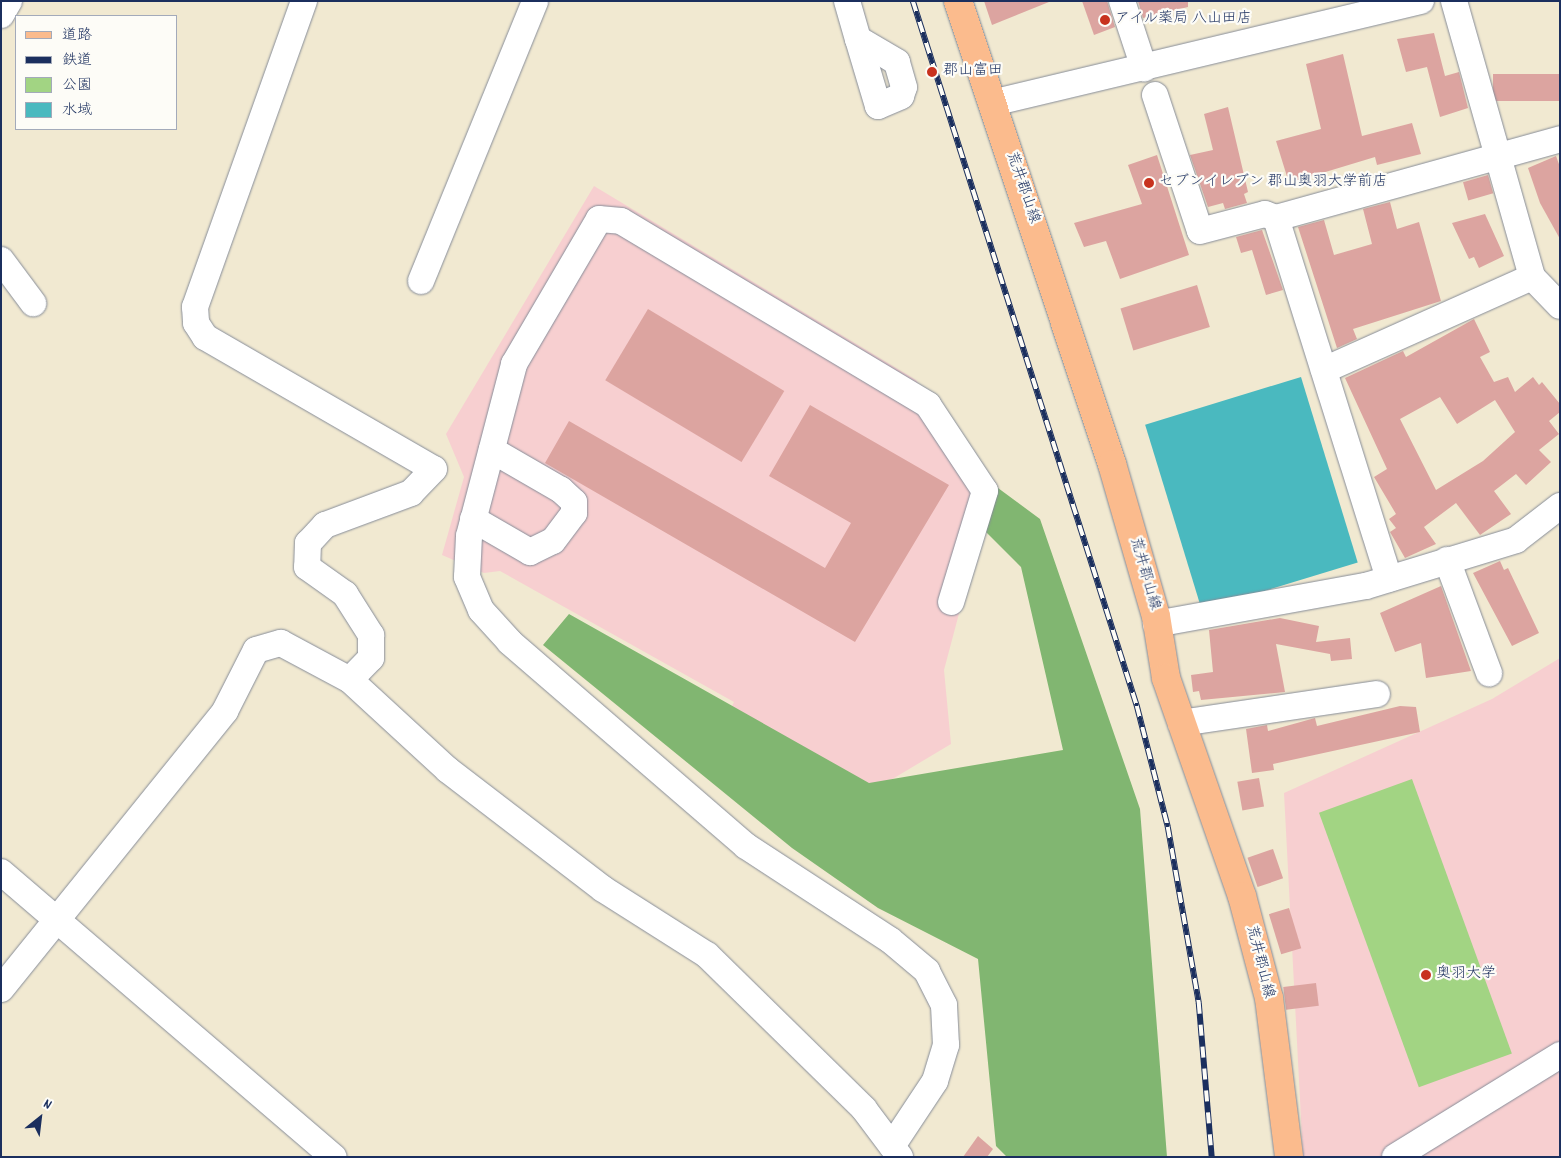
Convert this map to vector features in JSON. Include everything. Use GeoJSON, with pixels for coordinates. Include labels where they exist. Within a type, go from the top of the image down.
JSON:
{"type":"FeatureCollection","features":[{"type":"Feature","properties":{"kind":"main road","name":"荒井郡山線"},"geometry":{"type":"LineString","coordinates":[[958,1],[1109,454],[1156,624],[1180,723],[1242,896],[1269,998],[1288,1157]]}},
{"type":"Feature","properties":{"kind":"street"},"geometry":{"type":"LineString","coordinates":[[1,15],[9,1]]}},
{"type":"Feature","properties":{"kind":"street"},"geometry":{"type":"LineString","coordinates":[[304,1],[194,307],[196,323],[205,337],[434,469],[410,493],[325,525],[308,543],[307,567],[345,594],[371,635],[371,658],[350,680]]}},
{"type":"Feature","properties":{"kind":"street"},"geometry":{"type":"LineString","coordinates":[[421,281],[535,1]]}},
{"type":"Feature","properties":{"kind":"street"},"geometry":{"type":"LineString","coordinates":[[847,1],[858,39]]}},
{"type":"Feature","properties":{"kind":"street"},"geometry":{"type":"LineString","coordinates":[[1122,1],[1144,68]]}},
{"type":"Feature","properties":{"kind":"street"},"geometry":{"type":"LineString","coordinates":[[992,103],[1421,1]]}},
{"type":"Feature","properties":{"kind":"street"},"geometry":{"type":"LineString","coordinates":[[1454,1],[1532,277],[1560,306]]}},
{"type":"Feature","properties":{"kind":"street"},"geometry":{"type":"LineString","coordinates":[[1155,95],[1200,231],[1265,214],[1276,218],[1496,154],[1560,139]]}},
{"type":"Feature","properties":{"kind":"street"},"geometry":{"type":"LineString","coordinates":[[1,989],[58,921],[225,712],[256,650],[281,643],[350,680],[448,770],[603,889],[708,955],[864,1109],[896,1151],[935,1080],[946,1045],[944,1005],[927,971],[890,940],[746,846],[492,624],[468,577],[472,519],[520,349],[590,228],[599,218],[616,218],[928,405],[985,491],[951,602]]}},
{"type":"Feature","properties":{"kind":"street"},"geometry":{"type":"LineString","coordinates":[[1276,218],[1388,579]]}},
{"type":"Feature","properties":{"kind":"street"},"geometry":{"type":"LineString","coordinates":[[1,260],[33,303]]}},
{"type":"Feature","properties":{"kind":"street"},"geometry":{"type":"LineString","coordinates":[[1324,370],[1532,277]]}},
{"type":"Feature","properties":{"kind":"street"},"geometry":{"type":"LineString","coordinates":[[472,519],[530,552],[553,541],[574,513],[574,502],[561,490],[492,450]]}},
{"type":"Feature","properties":{"kind":"street"},"geometry":{"type":"LineString","coordinates":[[1156,624],[1327,596],[1388,579],[1516,540],[1560,506]]}},
{"type":"Feature","properties":{"kind":"street"},"geometry":{"type":"LineString","coordinates":[[1448,560],[1489,673]]}},
{"type":"Feature","properties":{"kind":"street"},"geometry":{"type":"LineString","coordinates":[[1180,723],[1377,694]]}},
{"type":"Feature","properties":{"kind":"street"},"geometry":{"type":"LineString","coordinates":[[1,872],[333,1157]]}},
{"type":"Feature","properties":{"kind":"street"},"geometry":{"type":"LineString","coordinates":[[1395,1157],[1560,1055]]}},
{"type":"Feature","properties":{"kind":"shaded area"},"geometry":{"type":"Polygon","coordinates":[[[594,186],[916,380],[990,497],[944,670],[951,744],[869,793],[728,714],[734,702],[500,571],[484,573],[442,555],[464,477],[446,434],[594,186]]]}},
{"type":"Feature","properties":{"kind":"shaded area","name":"奥羽大学"},"geometry":{"type":"Polygon","coordinates":[[[1560,658],[1560,1157],[1303,1157],[1284,793],[1492,699],[1560,658]]]}},
{"type":"Feature","properties":{"kind":"green space"},"geometry":{"type":"Polygon","coordinates":[[[998,488],[1040,519],[1140,809],[1167,1157],[1007,1157],[996,1146],[978,959],[878,908],[792,848],[543,645],[569,614],[869,783],[1063,750],[1021,567],[979,525],[998,488]]]}},
{"type":"Feature","properties":{"kind":"green space"},"geometry":{"type":"Polygon","coordinates":[[[1412,779],[1512,1053],[1419,1087],[1319,813],[1412,779]]]}},
{"type":"Feature","properties":{"kind":"water"},"geometry":{"type":"Polygon","coordinates":[[[1301,377],[1358,563],[1202,610],[1145,425],[1301,377]]]}},
{"type":"Feature","properties":{"kind":"building"},"geometry":{"type":"Polygon","coordinates":[[[984,1],[1048,1],[1049,2],[992,25],[984,1]]]}},
{"type":"Feature","properties":{"kind":"building","name":"アイル薬局 八山田店"},"geometry":{"type":"Polygon","coordinates":[[[1082,1],[1107,1],[1115,27],[1094,35],[1082,1]]]}},
{"type":"Feature","properties":{"kind":"building"},"geometry":{"type":"Polygon","coordinates":[[[1138,1],[1188,1],[1188,7],[1143,18],[1138,1]]]}},
{"type":"Feature","properties":{"kind":"building"},"geometry":{"type":"Polygon","coordinates":[[[1434,33],[1445,76],[1459,72],[1468,108],[1440,117],[1427,67],[1406,72],[1397,39],[1434,33]]]}},
{"type":"Feature","properties":{"kind":"building"},"geometry":{"type":"Polygon","coordinates":[[[1343,54],[1362,136],[1412,123],[1421,154],[1377,165],[1375,157],[1289,183],[1276,141],[1321,129],[1306,64],[1343,54]]]}},
{"type":"Feature","properties":{"kind":"building"},"geometry":{"type":"Polygon","coordinates":[[[1493,74],[1560,74],[1560,101],[1493,101],[1493,74]]]}},
{"type":"Feature","properties":{"kind":"building"},"geometry":{"type":"Polygon","coordinates":[[[1228,107],[1248,192],[1244,194],[1247,203],[1225,209],[1223,203],[1208,207],[1190,155],[1213,150],[1204,114],[1228,107]]]}},
{"type":"Feature","properties":{"kind":"building"},"geometry":{"type":"Polygon","coordinates":[[[1157,155],[1189,255],[1120,279],[1106,241],[1084,247],[1074,223],[1142,204],[1128,165],[1157,155]]]}},
{"type":"Feature","properties":{"kind":"building"},"geometry":{"type":"Polygon","coordinates":[[[1556,156],[1560,167],[1560,239],[1540,203],[1528,168],[1556,156]]]}},
{"type":"Feature","properties":{"kind":"building"},"geometry":{"type":"Polygon","coordinates":[[[1488,175],[1493,193],[1468,200],[1463,182],[1488,175]]]}},
{"type":"Feature","properties":{"kind":"building"},"geometry":{"type":"Polygon","coordinates":[[[1390,202],[1397,229],[1419,222],[1441,301],[1353,329],[1357,339],[1337,348],[1298,227],[1324,220],[1334,255],[1372,244],[1363,209],[1390,202]]]}},
{"type":"Feature","properties":{"kind":"building"},"geometry":{"type":"Polygon","coordinates":[[[1485,214],[1504,256],[1479,268],[1474,257],[1469,259],[1452,223],[1485,214]]]}},
{"type":"Feature","properties":{"kind":"building"},"geometry":{"type":"Polygon","coordinates":[[[1262,230],[1283,290],[1266,295],[1252,250],[1241,253],[1236,237],[1262,230]]]}},
{"type":"Feature","properties":{"kind":"building"},"geometry":{"type":"Polygon","coordinates":[[[1197,285],[1210,327],[1133,350],[1120,308],[1197,285]]]}},
{"type":"Feature","properties":{"kind":"building"},"geometry":{"type":"Polygon","coordinates":[[[648,309],[784,391],[742,462],[605,380],[648,309]]]}},
{"type":"Feature","properties":{"kind":"building"},"geometry":{"type":"Polygon","coordinates":[[[1474,319],[1490,352],[1480,357],[1494,382],[1508,377],[1515,392],[1533,377],[1539,385],[1542,382],[1560,404],[1560,412],[1549,421],[1559,434],[1539,450],[1551,462],[1526,485],[1516,474],[1494,491],[1511,514],[1480,535],[1456,503],[1424,527],[1436,544],[1405,558],[1390,532],[1396,528],[1389,519],[1396,514],[1374,477],[1387,469],[1345,378],[1403,351],[1406,357],[1474,319]],[[1440,397],[1400,419],[1436,490],[1483,461],[1515,432],[1495,400],[1457,424],[1440,397]]]}},
{"type":"Feature","properties":{"kind":"building"},"geometry":{"type":"Polygon","coordinates":[[[810,405],[949,485],[855,642],[545,463],[569,421],[825,568],[851,523],[769,476],[810,405]]]}},
{"type":"Feature","properties":{"kind":"building"},"geometry":{"type":"Polygon","coordinates":[[[1500,561],[1504,570],[1508,568],[1539,633],[1512,646],[1473,573],[1500,561]]]}},
{"type":"Feature","properties":{"kind":"building"},"geometry":{"type":"Polygon","coordinates":[[[1441,586],[1471,671],[1426,678],[1421,643],[1395,652],[1380,613],[1441,586]]]}},
{"type":"Feature","properties":{"kind":"building"},"geometry":{"type":"Polygon","coordinates":[[[1280,618],[1319,626],[1316,642],[1350,638],[1352,659],[1331,661],[1330,654],[1276,644],[1285,692],[1201,700],[1199,691],[1193,692],[1191,675],[1213,672],[1209,630],[1280,618]]]}},
{"type":"Feature","properties":{"kind":"building"},"geometry":{"type":"Polygon","coordinates":[[[1400,706],[1416,707],[1420,732],[1273,764],[1274,770],[1252,773],[1246,729],[1267,725],[1268,731],[1315,718],[1317,726],[1400,706]]]}},
{"type":"Feature","properties":{"kind":"building"},"geometry":{"type":"Polygon","coordinates":[[[1259,778],[1264,807],[1242,810],[1237,782],[1259,778]]]}},
{"type":"Feature","properties":{"kind":"building"},"geometry":{"type":"Polygon","coordinates":[[[1273,849],[1283,878],[1258,887],[1247,858],[1273,849]]]}},
{"type":"Feature","properties":{"kind":"building"},"geometry":{"type":"Polygon","coordinates":[[[1289,908],[1301,948],[1281,954],[1269,914],[1289,908]]]}},
{"type":"Feature","properties":{"kind":"building"},"geometry":{"type":"Polygon","coordinates":[[[1316,983],[1319,1006],[1286,1010],[1283,987],[1316,983]]]}},
{"type":"Feature","properties":{"kind":"building"},"geometry":{"type":"Polygon","coordinates":[[[978,1136],[993,1149],[987,1157],[963,1157],[978,1136]]]}},
{"type":"Feature","properties":{"kind":"railway"},"geometry":{"type":"LineString","coordinates":[[913,1],[1137,706],[1168,827],[1199,1003],[1212,1157]]}},
{"type":"Feature","properties":{"kind":"place","name":"アイル薬局 八山田店"},"geometry":{"type":"Point","coordinates":[1105,20]}},
{"type":"Feature","properties":{"kind":"place","name":"郡山富田"},"geometry":{"type":"Point","coordinates":[932,72]}},
{"type":"Feature","properties":{"kind":"place","name":"セブンイレブン 郡山奥羽大学前店"},"geometry":{"type":"Point","coordinates":[1149,183]}},
{"type":"Feature","properties":{"kind":"place","name":"奥羽大学"},"geometry":{"type":"Point","coordinates":[1426,975]}}]}
